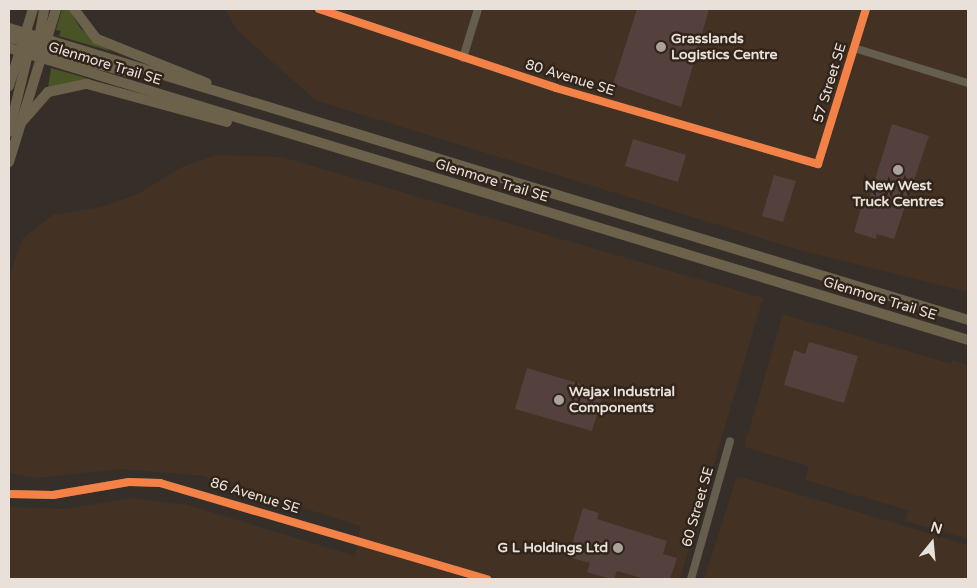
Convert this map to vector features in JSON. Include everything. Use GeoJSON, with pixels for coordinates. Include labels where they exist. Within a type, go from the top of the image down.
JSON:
{"type":"FeatureCollection","features":[{"type":"Feature","properties":{"kind":"main road"},"geometry":{"type":"LineString","coordinates":[[9,162],[21,123],[33,46],[33,9]]}},
{"type":"Feature","properties":{"kind":"main road"},"geometry":{"type":"LineString","coordinates":[[9,132],[44,9]]}},
{"type":"Feature","properties":{"kind":"main road"},"geometry":{"type":"LineString","coordinates":[[9,86],[56,9]]}},
{"type":"Feature","properties":{"kind":"main road"},"geometry":{"type":"LineString","coordinates":[[74,9],[97,39],[236,98]]}},
{"type":"Feature","properties":{"kind":"main road","name":"Glenmore Trail SE"},"geometry":{"type":"LineString","coordinates":[[9,28],[33,46],[275,129],[968,340]]}},
{"type":"Feature","properties":{"kind":"main road"},"geometry":{"type":"LineString","coordinates":[[9,38],[33,46]]}},
{"type":"Feature","properties":{"kind":"main road","name":"Glenmore Trail SE"},"geometry":{"type":"LineString","coordinates":[[9,48],[33,46],[156,74],[968,320]]}},
{"type":"Feature","properties":{"kind":"main road"},"geometry":{"type":"LineString","coordinates":[[21,123],[48,92],[87,84],[257,130],[275,129]]}},
{"type":"Feature","properties":{"kind":"street","name":"80 Avenue SE"},"geometry":{"type":"LineString","coordinates":[[318,9],[463,58],[818,164]]}},
{"type":"Feature","properties":{"kind":"street"},"geometry":{"type":"LineString","coordinates":[[463,58],[478,9]]}},
{"type":"Feature","properties":{"kind":"street","name":"57 Street SE"},"geometry":{"type":"LineString","coordinates":[[818,164],[866,9]]}},
{"type":"Feature","properties":{"kind":"street"},"geometry":{"type":"LineString","coordinates":[[854,48],[968,83]]}},
{"type":"Feature","properties":{"kind":"street","name":"60 Street SE"},"geometry":{"type":"LineString","coordinates":[[691,579],[730,441]]}},
{"type":"Feature","properties":{"kind":"street","name":"86 Avenue SE"},"geometry":{"type":"LineString","coordinates":[[9,494],[53,495],[129,482],[160,483],[487,579]]}},
{"type":"Feature","properties":{"kind":"shaded area"},"geometry":{"type":"Polygon","coordinates":[[[225,9],[968,9],[968,292],[796,249],[315,100],[236,29],[225,9]]]}},
{"type":"Feature","properties":{"kind":"shaded area"},"geometry":{"type":"Polygon","coordinates":[[[217,155],[282,157],[763,298],[680,579],[9,579],[9,507],[66,509],[131,498],[188,505],[355,556],[360,526],[204,476],[121,469],[35,478],[9,473],[9,279],[22,239],[53,215],[101,207],[136,195],[182,167],[217,155]]]}},
{"type":"Feature","properties":{"kind":"shaded area"},"geometry":{"type":"Polygon","coordinates":[[[783,314],[951,364],[953,360],[968,365],[968,539],[905,521],[908,510],[805,480],[809,466],[744,447],[783,314]]]}},
{"type":"Feature","properties":{"kind":"shaded area"},"geometry":{"type":"Polygon","coordinates":[[[737,476],[968,545],[968,579],[704,579],[737,476]]]}},
{"type":"Feature","properties":{"kind":"green space"},"geometry":{"type":"Polygon","coordinates":[[[62,9],[69,9],[80,28],[110,51],[59,36],[61,31],[56,30],[62,9]]]}},
{"type":"Feature","properties":{"kind":"green space"},"geometry":{"type":"Polygon","coordinates":[[[51,68],[86,78],[86,81],[48,88],[51,68]]]}},
{"type":"Feature","properties":{"kind":"building","name":"Grasslands Logistics Centre"},"geometry":{"type":"Polygon","coordinates":[[[637,9],[709,9],[681,107],[613,84],[637,9]]]}},
{"type":"Feature","properties":{"kind":"building","name":"New West Truck Centres"},"geometry":{"type":"Polygon","coordinates":[[[892,124],[929,136],[894,239],[877,234],[876,239],[854,232],[862,205],[867,206],[892,124]]]}},
{"type":"Feature","properties":{"kind":"building"},"geometry":{"type":"Polygon","coordinates":[[[633,139],[686,155],[678,182],[625,166],[633,139]]]}},
{"type":"Feature","properties":{"kind":"building"},"geometry":{"type":"Polygon","coordinates":[[[774,175],[796,181],[783,222],[762,216],[774,175]]]}},
{"type":"Feature","properties":{"kind":"building"},"geometry":{"type":"Polygon","coordinates":[[[809,342],[858,356],[844,403],[784,385],[794,350],[805,354],[809,342]]]}},
{"type":"Feature","properties":{"kind":"building","name":"Wajax Industrial Components"},"geometry":{"type":"Polygon","coordinates":[[[527,368],[604,391],[592,431],[515,409],[527,368]]]}},
{"type":"Feature","properties":{"kind":"building","name":"G L Holdings Ltd"},"geometry":{"type":"Polygon","coordinates":[[[583,508],[599,513],[597,519],[667,541],[663,554],[677,558],[670,579],[645,579],[617,571],[614,579],[610,579],[587,572],[590,563],[568,557],[583,508]]]}},
{"type":"Feature","properties":{"kind":"cycle path"},"geometry":{"type":"LineString","coordinates":[[319,9],[556,88],[818,164],[866,9]]}},
{"type":"Feature","properties":{"kind":"cycle path"},"geometry":{"type":"LineString","coordinates":[[9,494],[53,495],[129,482],[160,483],[487,579]]}},
{"type":"Feature","properties":{"kind":"place","name":"Grasslands Logistics Centre"},"geometry":{"type":"Point","coordinates":[661,47]}},
{"type":"Feature","properties":{"kind":"place","name":"New West Truck Centres"},"geometry":{"type":"Point","coordinates":[898,170]}},
{"type":"Feature","properties":{"kind":"place","name":"Wajax Industrial Components"},"geometry":{"type":"Point","coordinates":[559,400]}},
{"type":"Feature","properties":{"kind":"place","name":"G L Holdings Ltd"},"geometry":{"type":"Point","coordinates":[618,548]}}]}
